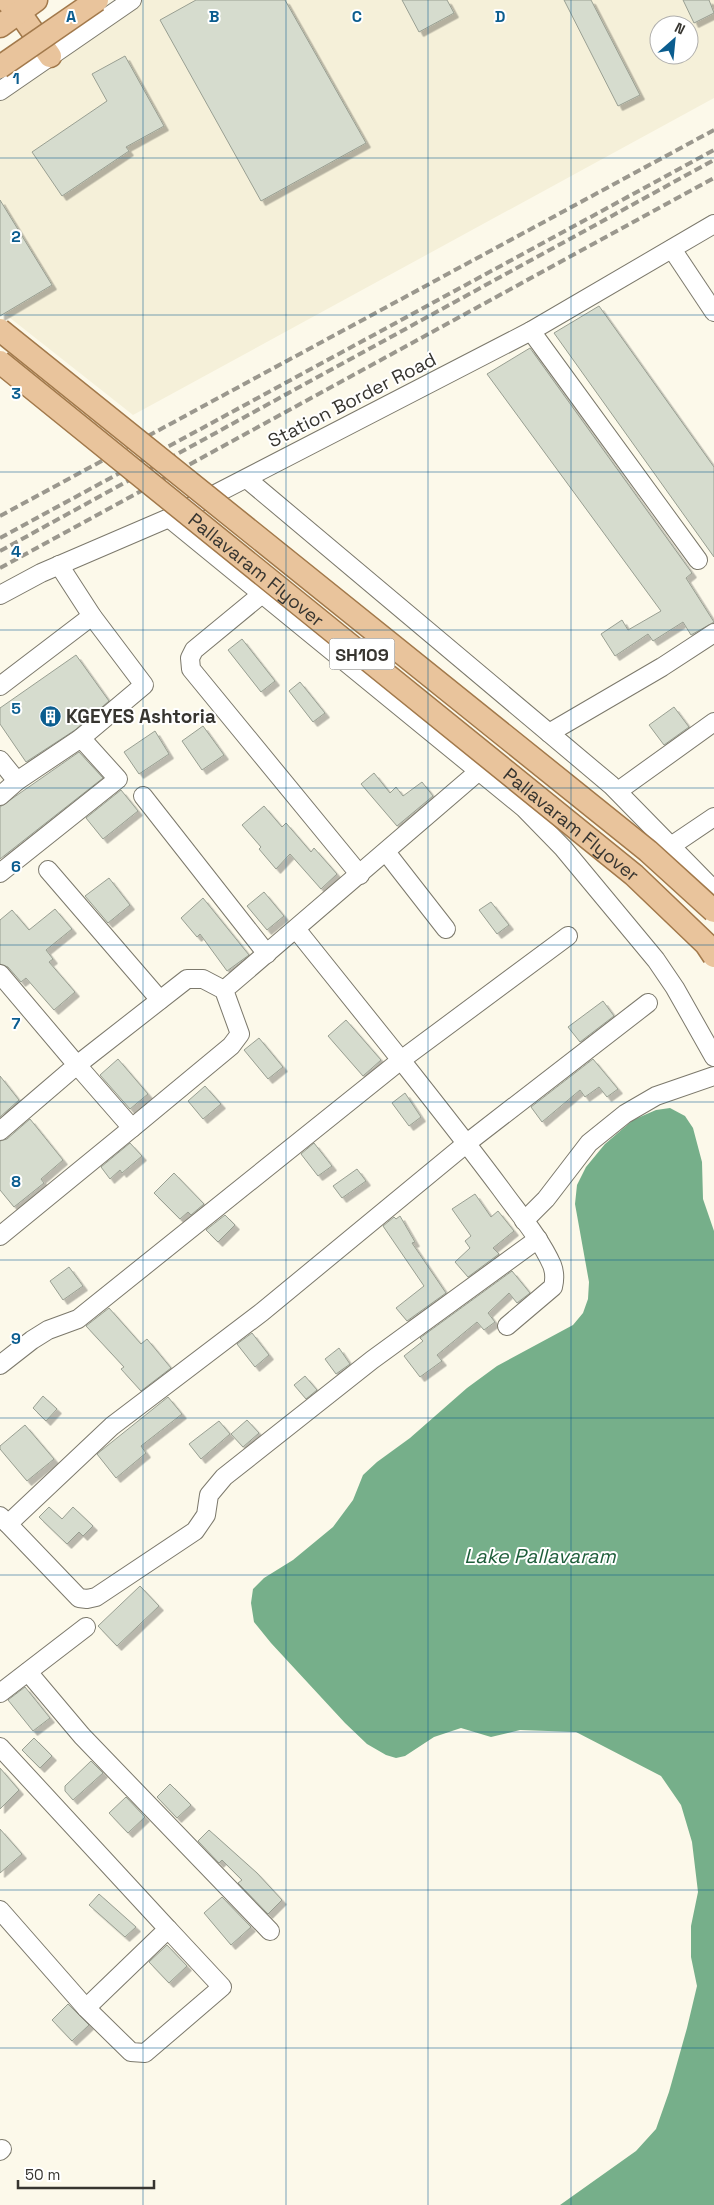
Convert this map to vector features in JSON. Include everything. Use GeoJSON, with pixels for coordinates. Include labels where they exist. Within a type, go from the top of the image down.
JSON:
{"type":"FeatureCollection","features":[{"type":"Feature","properties":{"kind":"main road"},"geometry":{"type":"LineString","coordinates":[[0,68],[96,0]]}},
{"type":"Feature","properties":{"kind":"main road"},"geometry":{"type":"LineString","coordinates":[[0,26],[21,4],[50,56]]}},
{"type":"Feature","properties":{"kind":"main road","name":"Pallavaram Flyover"},"geometry":{"type":"LineString","coordinates":[[0,330],[648,851],[714,911]]}},
{"type":"Feature","properties":{"kind":"main road","name":"Pallavaram Flyover"},"geometry":{"type":"LineString","coordinates":[[0,362],[634,874],[699,937],[714,956]]}},
{"type":"Feature","properties":{"kind":"street"},"geometry":{"type":"LineString","coordinates":[[0,91],[132,0]]}},
{"type":"Feature","properties":{"kind":"street","name":"Station Border Road"},"geometry":{"type":"LineString","coordinates":[[0,595],[59,565],[169,518],[247,479],[531,331],[714,224]]}},
{"type":"Feature","properties":{"kind":"street"},"geometry":{"type":"LineString","coordinates":[[672,249],[714,312]]}},
{"type":"Feature","properties":{"kind":"street"},"geometry":{"type":"LineString","coordinates":[[531,331],[698,560]]}},
{"type":"Feature","properties":{"kind":"street"},"geometry":{"type":"LineString","coordinates":[[247,479],[618,791],[714,890]]}},
{"type":"Feature","properties":{"kind":"street"},"geometry":{"type":"LineString","coordinates":[[169,518],[524,808],[563,848],[656,960],[675,988],[714,1057]]}},
{"type":"Feature","properties":{"kind":"street"},"geometry":{"type":"LineString","coordinates":[[0,796],[17,781],[81,738],[144,685],[92,616],[59,565]]}},
{"type":"Feature","properties":{"kind":"street"},"geometry":{"type":"LineString","coordinates":[[262,594],[194,650],[190,658],[191,669],[360,875]]}},
{"type":"Feature","properties":{"kind":"street"},"geometry":{"type":"LineString","coordinates":[[0,686],[92,616]]}},
{"type":"Feature","properties":{"kind":"street"},"geometry":{"type":"LineString","coordinates":[[549,733],[662,667],[714,633]]}},
{"type":"Feature","properties":{"kind":"street"},"geometry":{"type":"LineString","coordinates":[[618,791],[714,722]]}},
{"type":"Feature","properties":{"kind":"street"},"geometry":{"type":"LineString","coordinates":[[0,873],[118,779],[81,738]]}},
{"type":"Feature","properties":{"kind":"street"},"geometry":{"type":"LineString","coordinates":[[0,760],[17,781]]}},
{"type":"Feature","properties":{"kind":"street"},"geometry":{"type":"LineString","coordinates":[[224,990],[360,875],[479,770]]}},
{"type":"Feature","properties":{"kind":"street"},"geometry":{"type":"LineString","coordinates":[[143,796],[267,954]]}},
{"type":"Feature","properties":{"kind":"street"},"geometry":{"type":"LineString","coordinates":[[671,846],[714,816]]}},
{"type":"Feature","properties":{"kind":"street"},"geometry":{"type":"LineString","coordinates":[[386,852],[446,929]]}},
{"type":"Feature","properties":{"kind":"street"},"geometry":{"type":"LineString","coordinates":[[48,870],[160,1000]]}},
{"type":"Feature","properties":{"kind":"street"},"geometry":{"type":"LineString","coordinates":[[296,929],[467,1142],[538,1239],[553,1267],[556,1278],[553,1287],[507,1326]]}},
{"type":"Feature","properties":{"kind":"street"},"geometry":{"type":"LineString","coordinates":[[0,1365],[40,1335],[78,1319],[401,1060],[568,936]]}},
{"type":"Feature","properties":{"kind":"street"},"geometry":{"type":"LineString","coordinates":[[0,974],[132,1128]]}},
{"type":"Feature","properties":{"kind":"street"},"geometry":{"type":"LineString","coordinates":[[0,1131],[77,1065],[187,979],[203,979],[224,990],[240,1034],[231,1046],[0,1236]]}},
{"type":"Feature","properties":{"kind":"street"},"geometry":{"type":"LineString","coordinates":[[538,1239],[372,1360],[224,1477],[209,1495],[206,1516],[195,1531],[96,1597],[79,1598],[4,1520],[112,1426],[262,1312],[467,1142],[648,1003]]}},
{"type":"Feature","properties":{"kind":"street"},"geometry":{"type":"LineString","coordinates":[[524,1220],[546,1199],[589,1143],[625,1114],[656,1096],[714,1076]]}},
{"type":"Feature","properties":{"kind":"street"},"geometry":{"type":"LineString","coordinates":[[0,1693],[86,1627]]}},
{"type":"Feature","properties":{"kind":"street"},"geometry":{"type":"LineString","coordinates":[[28,1672],[82,1736],[270,1931]]}},
{"type":"Feature","properties":{"kind":"street"},"geometry":{"type":"LineString","coordinates":[[0,1747],[222,1987],[144,2053],[131,2052],[86,2008],[0,1910]]}},
{"type":"Feature","properties":{"kind":"street"},"geometry":{"type":"LineString","coordinates":[[86,2008],[168,1929]]}},
{"type":"Feature","properties":{"kind":"shaded area"},"geometry":{"type":"Polygon","coordinates":[[[140,0],[714,0],[714,98],[133,415],[0,310],[0,96],[140,0]]]}},
{"type":"Feature","properties":{"kind":"water","name":"Lake Pallavaram"},"geometry":{"type":"Polygon","coordinates":[[[670,1108],[685,1116],[693,1128],[702,1162],[703,1199],[714,1231],[714,2205],[560,2205],[636,2151],[656,2129],[669,2092],[697,1986],[691,1957],[691,1926],[698,1892],[692,1842],[681,1805],[661,1776],[576,1732],[520,1730],[491,1737],[461,1728],[434,1737],[405,1756],[396,1758],[386,1755],[367,1744],[345,1723],[271,1643],[254,1622],[251,1603],[253,1589],[264,1578],[293,1560],[333,1527],[353,1500],[363,1475],[377,1462],[410,1438],[467,1388],[497,1366],[573,1325],[583,1313],[588,1299],[589,1282],[575,1204],[577,1185],[586,1167],[605,1144],[633,1120],[656,1110],[670,1108]]]}},
{"type":"Feature","properties":{"kind":"building"},"geometry":{"type":"Polygon","coordinates":[[[196,0],[285,0],[366,143],[261,201],[160,20],[196,0]]]}},
{"type":"Feature","properties":{"kind":"building"},"geometry":{"type":"Polygon","coordinates":[[[402,0],[447,0],[454,13],[419,32],[402,0]]]}},
{"type":"Feature","properties":{"kind":"building"},"geometry":{"type":"Polygon","coordinates":[[[564,0],[591,0],[640,95],[618,106],[564,0]]]}},
{"type":"Feature","properties":{"kind":"building"},"geometry":{"type":"Polygon","coordinates":[[[683,0],[709,0],[714,13],[699,20],[699,15],[690,15],[683,0]]]}},
{"type":"Feature","properties":{"kind":"building"},"geometry":{"type":"Polygon","coordinates":[[[125,56],[164,126],[126,147],[129,151],[62,196],[32,152],[107,101],[92,74],[125,56]]]}},
{"type":"Feature","properties":{"kind":"building"},"geometry":{"type":"Polygon","coordinates":[[[0,200],[52,285],[0,316],[0,200]]]}},
{"type":"Feature","properties":{"kind":"building"},"geometry":{"type":"Polygon","coordinates":[[[599,306],[714,467],[714,557],[554,333],[599,306]]]}},
{"type":"Feature","properties":{"kind":"building"},"geometry":{"type":"Polygon","coordinates":[[[530,348],[692,573],[686,578],[714,622],[691,635],[683,622],[653,641],[648,634],[615,656],[601,634],[622,620],[628,630],[661,611],[487,374],[530,348]]]}},
{"type":"Feature","properties":{"kind":"building"},"geometry":{"type":"Polygon","coordinates":[[[242,639],[275,681],[261,692],[228,650],[242,639]]]}},
{"type":"Feature","properties":{"kind":"building","name":"KGEYES Ashtoria"},"geometry":{"type":"Polygon","coordinates":[[[76,655],[109,701],[75,730],[26,762],[0,724],[0,708],[76,655]]]}},
{"type":"Feature","properties":{"kind":"building"},"geometry":{"type":"Polygon","coordinates":[[[300,682],[325,713],[313,722],[289,691],[300,682]]]}},
{"type":"Feature","properties":{"kind":"building"},"geometry":{"type":"Polygon","coordinates":[[[674,707],[689,727],[664,745],[649,725],[674,707]]]}},
{"type":"Feature","properties":{"kind":"building"},"geometry":{"type":"Polygon","coordinates":[[[203,726],[224,755],[202,770],[182,741],[203,726]]]}},
{"type":"Feature","properties":{"kind":"building"},"geometry":{"type":"Polygon","coordinates":[[[155,731],[169,754],[139,774],[124,752],[155,731]]]}},
{"type":"Feature","properties":{"kind":"building"},"geometry":{"type":"Polygon","coordinates":[[[79,752],[103,778],[0,859],[0,807],[79,752]]]}},
{"type":"Feature","properties":{"kind":"building"},"geometry":{"type":"Polygon","coordinates":[[[374,773],[390,793],[396,787],[403,796],[422,782],[433,796],[397,826],[361,784],[374,773]]]}},
{"type":"Feature","properties":{"kind":"building"},"geometry":{"type":"Polygon","coordinates":[[[121,790],[138,811],[103,839],[86,818],[121,790]]]}},
{"type":"Feature","properties":{"kind":"building"},"geometry":{"type":"Polygon","coordinates":[[[264,806],[282,827],[286,823],[311,852],[314,848],[337,874],[321,889],[290,854],[276,869],[259,849],[261,847],[242,825],[264,806]]]}},
{"type":"Feature","properties":{"kind":"building"},"geometry":{"type":"Polygon","coordinates":[[[109,878],[130,905],[108,923],[85,896],[109,878]]]}},
{"type":"Feature","properties":{"kind":"building"},"geometry":{"type":"Polygon","coordinates":[[[264,892],[284,916],[267,930],[247,906],[264,892]]]}},
{"type":"Feature","properties":{"kind":"building"},"geometry":{"type":"Polygon","coordinates":[[[203,898],[249,955],[227,971],[200,934],[197,937],[181,918],[203,898]]]}},
{"type":"Feature","properties":{"kind":"building"},"geometry":{"type":"Polygon","coordinates":[[[491,902],[509,925],[497,934],[479,910],[491,902]]]}},
{"type":"Feature","properties":{"kind":"building"},"geometry":{"type":"Polygon","coordinates":[[[55,909],[72,929],[46,950],[53,959],[49,962],[75,992],[54,1010],[26,978],[21,982],[8,967],[0,964],[0,920],[12,910],[29,930],[55,909]]]}},
{"type":"Feature","properties":{"kind":"building"},"geometry":{"type":"Polygon","coordinates":[[[603,1001],[614,1016],[580,1042],[568,1027],[603,1001]]]}},
{"type":"Feature","properties":{"kind":"building"},"geometry":{"type":"Polygon","coordinates":[[[346,1020],[381,1060],[363,1076],[328,1036],[346,1020]]]}},
{"type":"Feature","properties":{"kind":"building"},"geometry":{"type":"Polygon","coordinates":[[[259,1038],[283,1067],[268,1079],[244,1050],[259,1038]]]}},
{"type":"Feature","properties":{"kind":"building"},"geometry":{"type":"Polygon","coordinates":[[[118,1059],[148,1094],[130,1109],[100,1075],[118,1059]]]}},
{"type":"Feature","properties":{"kind":"building"},"geometry":{"type":"Polygon","coordinates":[[[593,1059],[618,1089],[607,1097],[599,1087],[585,1097],[580,1090],[542,1122],[531,1107],[593,1059]]]}},
{"type":"Feature","properties":{"kind":"building"},"geometry":{"type":"Polygon","coordinates":[[[0,1076],[19,1100],[0,1117],[0,1076]]]}},
{"type":"Feature","properties":{"kind":"building"},"geometry":{"type":"Polygon","coordinates":[[[205,1086],[221,1104],[203,1119],[188,1101],[205,1086]]]}},
{"type":"Feature","properties":{"kind":"building"},"geometry":{"type":"Polygon","coordinates":[[[405,1093],[421,1117],[409,1126],[392,1103],[405,1093]]]}},
{"type":"Feature","properties":{"kind":"building"},"geometry":{"type":"Polygon","coordinates":[[[30,1119],[63,1160],[41,1179],[44,1183],[14,1207],[0,1190],[0,1141],[7,1139],[30,1119]]]}},
{"type":"Feature","properties":{"kind":"building"},"geometry":{"type":"Polygon","coordinates":[[[130,1143],[142,1156],[122,1173],[120,1170],[110,1179],[101,1167],[130,1143]]]}},
{"type":"Feature","properties":{"kind":"building"},"geometry":{"type":"Polygon","coordinates":[[[314,1143],[332,1166],[318,1176],[301,1154],[314,1143]]]}},
{"type":"Feature","properties":{"kind":"building"},"geometry":{"type":"Polygon","coordinates":[[[357,1169],[366,1181],[342,1198],[333,1186],[357,1169]]]}},
{"type":"Feature","properties":{"kind":"building"},"geometry":{"type":"Polygon","coordinates":[[[174,1173],[204,1204],[191,1215],[188,1212],[180,1219],[154,1193],[174,1173]]]}},
{"type":"Feature","properties":{"kind":"building"},"geometry":{"type":"Polygon","coordinates":[[[475,1194],[491,1217],[498,1211],[514,1231],[493,1248],[499,1254],[468,1277],[455,1262],[470,1248],[465,1241],[471,1236],[452,1209],[475,1194]]]}},
{"type":"Feature","properties":{"kind":"building"},"geometry":{"type":"Polygon","coordinates":[[[225,1215],[235,1225],[218,1242],[206,1230],[225,1215]]]}},
{"type":"Feature","properties":{"kind":"building"},"geometry":{"type":"Polygon","coordinates":[[[400,1216],[415,1242],[412,1243],[446,1293],[407,1321],[396,1308],[424,1286],[383,1226],[394,1217],[396,1219],[400,1216]]]}},
{"type":"Feature","properties":{"kind":"building"},"geometry":{"type":"Polygon","coordinates":[[[69,1267],[83,1286],[63,1300],[50,1281],[69,1267]]]}},
{"type":"Feature","properties":{"kind":"building"},"geometry":{"type":"Polygon","coordinates":[[[512,1271],[530,1293],[517,1303],[509,1293],[488,1313],[495,1322],[484,1330],[477,1322],[437,1355],[442,1361],[420,1377],[404,1356],[423,1341],[420,1338],[512,1271]]]}},
{"type":"Feature","properties":{"kind":"building"},"geometry":{"type":"Polygon","coordinates":[[[109,1308],[141,1344],[147,1339],[171,1368],[141,1391],[121,1369],[124,1367],[86,1326],[109,1308]]]}},
{"type":"Feature","properties":{"kind":"building"},"geometry":{"type":"Polygon","coordinates":[[[252,1333],[269,1355],[255,1367],[237,1344],[252,1333]]]}},
{"type":"Feature","properties":{"kind":"building"},"geometry":{"type":"Polygon","coordinates":[[[339,1348],[350,1364],[336,1374],[325,1359],[339,1348]]]}},
{"type":"Feature","properties":{"kind":"building"},"geometry":{"type":"Polygon","coordinates":[[[305,1376],[317,1390],[306,1399],[294,1385],[305,1376]]]}},
{"type":"Feature","properties":{"kind":"building"},"geometry":{"type":"Polygon","coordinates":[[[43,1396],[57,1409],[46,1421],[33,1408],[43,1396]]]}},
{"type":"Feature","properties":{"kind":"building"},"geometry":{"type":"Polygon","coordinates":[[[168,1397],[182,1414],[141,1446],[146,1453],[116,1478],[97,1454],[168,1397]]]}},
{"type":"Feature","properties":{"kind":"building"},"geometry":{"type":"Polygon","coordinates":[[[247,1420],[259,1433],[243,1447],[231,1434],[247,1420]]]}},
{"type":"Feature","properties":{"kind":"building"},"geometry":{"type":"Polygon","coordinates":[[[219,1421],[230,1434],[201,1459],[189,1444],[219,1421]]]}},
{"type":"Feature","properties":{"kind":"building"},"geometry":{"type":"Polygon","coordinates":[[[25,1425],[54,1459],[27,1481],[0,1449],[0,1446],[25,1425]]]}},
{"type":"Feature","properties":{"kind":"building"},"geometry":{"type":"Polygon","coordinates":[[[49,1507],[62,1519],[73,1507],[93,1526],[83,1536],[79,1532],[67,1544],[39,1517],[49,1507]]]}},
{"type":"Feature","properties":{"kind":"building"},"geometry":{"type":"Polygon","coordinates":[[[140,1586],[159,1606],[117,1646],[98,1626],[140,1586]]]}},
{"type":"Feature","properties":{"kind":"building"},"geometry":{"type":"Polygon","coordinates":[[[25,1687],[50,1718],[33,1731],[8,1700],[25,1687]]]}},
{"type":"Feature","properties":{"kind":"building"},"geometry":{"type":"Polygon","coordinates":[[[34,1738],[52,1756],[40,1768],[22,1750],[34,1738]]]}},
{"type":"Feature","properties":{"kind":"building"},"geometry":{"type":"Polygon","coordinates":[[[91,1761],[103,1773],[73,1800],[65,1791],[65,1786],[91,1761]]]}},
{"type":"Feature","properties":{"kind":"building"},"geometry":{"type":"Polygon","coordinates":[[[0,1768],[19,1790],[0,1809],[0,1768]]]}},
{"type":"Feature","properties":{"kind":"building"},"geometry":{"type":"Polygon","coordinates":[[[170,1784],[191,1805],[177,1818],[157,1797],[170,1784]]]}},
{"type":"Feature","properties":{"kind":"building"},"geometry":{"type":"Polygon","coordinates":[[[126,1797],[145,1817],[128,1833],[109,1813],[126,1797]]]}},
{"type":"Feature","properties":{"kind":"building"},"geometry":{"type":"Polygon","coordinates":[[[0,1829],[22,1854],[0,1873],[0,1829]]]}},
{"type":"Feature","properties":{"kind":"building"},"geometry":{"type":"Polygon","coordinates":[[[209,1830],[257,1873],[282,1900],[268,1914],[238,1883],[242,1880],[222,1860],[219,1863],[198,1841],[209,1830]]]}},
{"type":"Feature","properties":{"kind":"building"},"geometry":{"type":"Polygon","coordinates":[[[99,1894],[136,1927],[125,1937],[89,1905],[99,1894]]]}},
{"type":"Feature","properties":{"kind":"building"},"geometry":{"type":"Polygon","coordinates":[[[222,1897],[251,1927],[231,1945],[204,1913],[222,1897]]]}},
{"type":"Feature","properties":{"kind":"building"},"geometry":{"type":"Polygon","coordinates":[[[167,1945],[187,1966],[169,1983],[149,1962],[167,1945]]]}},
{"type":"Feature","properties":{"kind":"building"},"geometry":{"type":"Polygon","coordinates":[[[68,2004],[89,2025],[72,2041],[52,2020],[68,2004]]]}},
{"type":"Feature","properties":{"kind":"railway"},"geometry":{"type":"LineString","coordinates":[[0,516],[714,130]]}},
{"type":"Feature","properties":{"kind":"railway"},"geometry":{"type":"LineString","coordinates":[[0,538],[714,150]]}},
{"type":"Feature","properties":{"kind":"railway"},"geometry":{"type":"LineString","coordinates":[[0,551],[714,160]]}},
{"type":"Feature","properties":{"kind":"railway"},"geometry":{"type":"LineString","coordinates":[[0,568],[714,178]]}},
{"type":"Feature","properties":{"kind":"place","name":"KGEYES Ashtoria"},"geometry":{"type":"Point","coordinates":[50,716]}}]}
